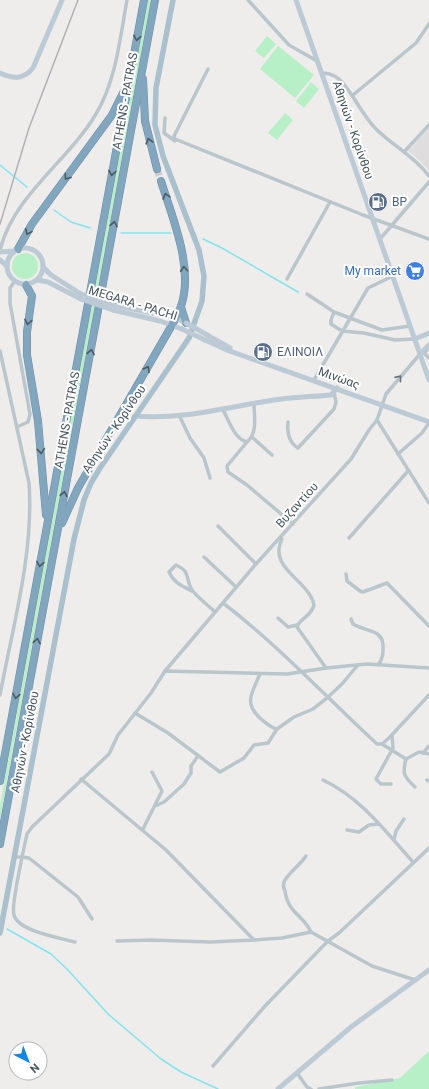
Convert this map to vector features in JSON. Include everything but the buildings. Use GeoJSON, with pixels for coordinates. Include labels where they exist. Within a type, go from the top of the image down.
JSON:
{"type":"FeatureCollection","features":[{"type":"Feature","properties":{"kind":"highway","name":"ATHENS - PATRAS"},"geometry":{"type":"LineString","coordinates":[[0,781],[144,0]]}},
{"type":"Feature","properties":{"kind":"highway","name":"ATHENS - PATRAS"},"geometry":{"type":"LineString","coordinates":[[0,844],[155,0]]}},
{"type":"Feature","properties":{"kind":"highway"},"geometry":{"type":"LineString","coordinates":[[142,73],[145,121],[157,169]]}},
{"type":"Feature","properties":{"kind":"highway"},"geometry":{"type":"LineString","coordinates":[[17,250],[32,224],[112,115],[129,80]]}},
{"type":"Feature","properties":{"kind":"highway"},"geometry":{"type":"LineString","coordinates":[[57,532],[78,488],[181,307],[185,285],[184,263],[161,181]]}},
{"type":"Feature","properties":{"kind":"highway"},"geometry":{"type":"LineString","coordinates":[[26,285],[32,296],[27,332],[27,355],[38,421],[47,526]]}},
{"type":"Feature","properties":{"kind":"highway"},"geometry":{"type":"LineString","coordinates":[[181,307],[184,326]]}},
{"type":"Feature","properties":{"kind":"main road"},"geometry":{"type":"LineString","coordinates":[[0,73],[12,78],[19,78],[25,76],[33,68],[62,0]]}},
{"type":"Feature","properties":{"kind":"main road","name":"Αθηνών - Κορίνθου"},"geometry":{"type":"LineString","coordinates":[[0,933],[78,520],[91,483],[189,338],[199,313],[204,287],[204,276],[199,250],[163,156],[155,125],[156,88],[173,0]]}},
{"type":"Feature","properties":{"kind":"main road","name":"Αθηνών - Κορίνθου"},"geometry":{"type":"LineString","coordinates":[[296,0],[429,380]]}},
{"type":"Feature","properties":{"kind":"main road"},"geometry":{"type":"LineString","coordinates":[[0,251],[6,252],[17,250],[29,248],[38,253],[44,268],[37,280],[26,285],[15,281],[8,273],[8,260],[17,250]]}},
{"type":"Feature","properties":{"kind":"main road"},"geometry":{"type":"LineString","coordinates":[[0,261],[7,266]]}},
{"type":"Feature","properties":{"kind":"main road","name":"MEGARA - PACHI"},"geometry":{"type":"LineString","coordinates":[[44,268],[50,275],[81,296]]}},
{"type":"Feature","properties":{"kind":"main road","name":"MEGARA - PACHI"},"geometry":{"type":"LineString","coordinates":[[37,280],[48,282],[113,308],[172,325],[184,326]]}},
{"type":"Feature","properties":{"kind":"main road","name":"MEGARA - PACHI"},"geometry":{"type":"LineString","coordinates":[[113,308],[176,318],[184,326],[227,350],[242,354]]}},
{"type":"Feature","properties":{"kind":"main road"},"geometry":{"type":"LineString","coordinates":[[415,339],[429,333]]}},
{"type":"Feature","properties":{"kind":"main road","name":"Βυζαντίου"},"geometry":{"type":"LineString","coordinates":[[420,354],[429,346]]}},
{"type":"Feature","properties":{"kind":"main road","name":"Μινώας"},"geometry":{"type":"LineString","coordinates":[[242,354],[314,380],[335,391],[384,405],[429,422]]}},
{"type":"Feature","properties":{"kind":"main road"},"geometry":{"type":"LineString","coordinates":[[135,416],[158,417],[223,410],[335,391]]}},
{"type":"Feature","properties":{"kind":"main road"},"geometry":{"type":"LineString","coordinates":[[278,1089],[351,1027],[429,970]]}},
{"type":"Feature","properties":{"kind":"street"},"geometry":{"type":"LineString","coordinates":[[0,251],[7,232],[18,212],[86,129],[101,105],[118,50],[127,0]]}},
{"type":"Feature","properties":{"kind":"street"},"geometry":{"type":"LineString","coordinates":[[248,0],[289,45],[318,62]]}},
{"type":"Feature","properties":{"kind":"street"},"geometry":{"type":"LineString","coordinates":[[353,95],[414,45],[428,26]]}},
{"type":"Feature","properties":{"kind":"street"},"geometry":{"type":"LineString","coordinates":[[178,142],[174,136],[208,69]]}},
{"type":"Feature","properties":{"kind":"street"},"geometry":{"type":"LineString","coordinates":[[322,73],[328,73],[338,78],[353,95],[375,128],[420,164],[429,176]]}},
{"type":"Feature","properties":{"kind":"street"},"geometry":{"type":"LineString","coordinates":[[165,118],[163,131],[165,136],[178,142],[373,219],[429,239]]}},
{"type":"Feature","properties":{"kind":"street"},"geometry":{"type":"LineString","coordinates":[[404,152],[429,125]]}},
{"type":"Feature","properties":{"kind":"street"},"geometry":{"type":"LineString","coordinates":[[380,239],[428,184]]}},
{"type":"Feature","properties":{"kind":"street"},"geometry":{"type":"LineString","coordinates":[[287,279],[330,202]]}},
{"type":"Feature","properties":{"kind":"street"},"geometry":{"type":"LineString","coordinates":[[314,380],[368,288],[393,276]]}},
{"type":"Feature","properties":{"kind":"street"},"geometry":{"type":"LineString","coordinates":[[15,281],[10,288],[10,303],[30,414],[28,422],[17,427]]}},
{"type":"Feature","properties":{"kind":"street"},"geometry":{"type":"LineString","coordinates":[[308,294],[334,312],[382,330],[410,326]]}},
{"type":"Feature","properties":{"kind":"street"},"geometry":{"type":"LineString","coordinates":[[334,312],[330,320],[331,324],[342,331],[364,333],[395,340],[415,339]]}},
{"type":"Feature","properties":{"kind":"street"},"geometry":{"type":"LineString","coordinates":[[429,346],[424,353],[429,358]]}},
{"type":"Feature","properties":{"kind":"street"},"geometry":{"type":"LineString","coordinates":[[0,351],[28,483],[29,534],[0,695]]}},
{"type":"Feature","properties":{"kind":"street","name":"Βυζαντίου"},"geometry":{"type":"LineString","coordinates":[[75,942],[26,928],[16,920],[13,911],[22,857],[29,830],[81,778],[110,754],[118,735],[165,671],[256,564],[351,459],[377,420],[384,405],[386,394],[420,354]]}},
{"type":"Feature","properties":{"kind":"street"},"geometry":{"type":"LineString","coordinates":[[288,422],[286,432],[288,437],[298,448],[334,409],[336,402],[335,391]]}},
{"type":"Feature","properties":{"kind":"street"},"geometry":{"type":"LineString","coordinates":[[254,404],[254,428],[252,437],[227,466],[228,472],[247,485],[293,524]]}},
{"type":"Feature","properties":{"kind":"street"},"geometry":{"type":"LineString","coordinates":[[223,410],[237,435],[242,441],[247,442]]}},
{"type":"Feature","properties":{"kind":"street"},"geometry":{"type":"LineString","coordinates":[[179,415],[190,438],[204,458],[210,478]]}},
{"type":"Feature","properties":{"kind":"street"},"geometry":{"type":"LineString","coordinates":[[377,420],[429,503]]}},
{"type":"Feature","properties":{"kind":"street"},"geometry":{"type":"LineString","coordinates":[[398,454],[422,433],[429,422]]}},
{"type":"Feature","properties":{"kind":"street"},"geometry":{"type":"LineString","coordinates":[[252,437],[272,455]]}},
{"type":"Feature","properties":{"kind":"street"},"geometry":{"type":"LineString","coordinates":[[349,538],[408,471]]}},
{"type":"Feature","properties":{"kind":"street"},"geometry":{"type":"LineString","coordinates":[[218,526],[256,564]]}},
{"type":"Feature","properties":{"kind":"street"},"geometry":{"type":"LineString","coordinates":[[278,618],[288,627],[297,625],[312,612],[314,605],[308,594],[280,560],[279,545],[288,530]]}},
{"type":"Feature","properties":{"kind":"street"},"geometry":{"type":"LineString","coordinates":[[204,557],[236,587]]}},
{"type":"Feature","properties":{"kind":"street"},"geometry":{"type":"LineString","coordinates":[[192,590],[187,573],[184,569],[176,565],[172,568],[169,572],[170,576],[179,585],[192,590],[215,612]]}},
{"type":"Feature","properties":{"kind":"street"},"geometry":{"type":"LineString","coordinates":[[346,574],[347,581],[360,591],[364,592],[387,582],[429,626]]}},
{"type":"Feature","properties":{"kind":"street"},"geometry":{"type":"LineString","coordinates":[[223,602],[264,636],[327,698],[377,744],[382,744],[406,759]]}},
{"type":"Feature","properties":{"kind":"street"},"geometry":{"type":"LineString","coordinates":[[351,619],[353,624],[368,628],[382,640],[384,645],[383,656],[378,665]]}},
{"type":"Feature","properties":{"kind":"street"},"geometry":{"type":"LineString","coordinates":[[297,625],[326,668]]}},
{"type":"Feature","properties":{"kind":"street"},"geometry":{"type":"LineString","coordinates":[[165,671],[287,674],[326,668],[378,665],[429,668]]}},
{"type":"Feature","properties":{"kind":"street"},"geometry":{"type":"LineString","coordinates":[[135,713],[168,733],[217,771],[222,772],[236,761],[244,758],[254,745],[268,743],[277,729],[294,717],[313,708],[327,698],[342,684],[357,666]]}},
{"type":"Feature","properties":{"kind":"street"},"geometry":{"type":"LineString","coordinates":[[260,674],[250,699],[251,707],[266,723],[277,729]]}},
{"type":"Feature","properties":{"kind":"street"},"geometry":{"type":"LineString","coordinates":[[382,744],[429,695]]}},
{"type":"Feature","properties":{"kind":"street"},"geometry":{"type":"LineString","coordinates":[[391,784],[381,784],[376,779],[392,751],[392,735]]}},
{"type":"Feature","properties":{"kind":"street"},"geometry":{"type":"LineString","coordinates":[[422,752],[429,746]]}},
{"type":"Feature","properties":{"kind":"street"},"geometry":{"type":"LineString","coordinates":[[415,787],[404,776],[403,771],[406,759],[415,753],[422,752],[429,754]]}},
{"type":"Feature","properties":{"kind":"street"},"geometry":{"type":"LineString","coordinates":[[155,806],[164,802],[184,784],[191,773],[191,766],[198,756]]}},
{"type":"Feature","properties":{"kind":"street"},"geometry":{"type":"LineString","coordinates":[[143,829],[155,806],[162,788],[152,772]]}},
{"type":"Feature","properties":{"kind":"street"},"geometry":{"type":"LineString","coordinates":[[81,778],[143,829],[190,874],[254,940]]}},
{"type":"Feature","properties":{"kind":"street"},"geometry":{"type":"LineString","coordinates":[[323,780],[340,788],[360,804],[413,862]]}},
{"type":"Feature","properties":{"kind":"street"},"geometry":{"type":"LineString","coordinates":[[394,840],[396,831],[404,819]]}},
{"type":"Feature","properties":{"kind":"street"},"geometry":{"type":"LineString","coordinates":[[347,830],[359,832],[369,825],[378,824]]}},
{"type":"Feature","properties":{"kind":"street"},"geometry":{"type":"LineString","coordinates":[[213,1066],[265,1006],[328,941],[339,933],[429,848]]}},
{"type":"Feature","properties":{"kind":"street"},"geometry":{"type":"LineString","coordinates":[[14,856],[29,858],[78,897],[92,919]]}},
{"type":"Feature","properties":{"kind":"street"},"geometry":{"type":"LineString","coordinates":[[306,856],[300,865],[287,878],[284,886],[286,901],[311,932],[354,958],[372,966],[415,980]]}},
{"type":"Feature","properties":{"kind":"street"},"geometry":{"type":"LineString","coordinates":[[117,941],[210,942],[254,940],[282,938],[311,932]]}},
{"type":"Feature","properties":{"kind":"street"},"geometry":{"type":"LineString","coordinates":[[297,1073],[307,1087],[312,1089]]}},
{"type":"Feature","properties":{"kind":"street"},"geometry":{"type":"LineString","coordinates":[[319,1089],[392,1080]]}},
{"type":"Feature","properties":{"kind":"shaded area"},"geometry":{"type":"Polygon","coordinates":[[[429,128],[429,171],[408,151],[429,128]]]}},
{"type":"Feature","properties":{"kind":"green space"},"geometry":{"type":"Polygon","coordinates":[[[148,0],[151,0],[0,819],[0,805],[148,0]]]}},
{"type":"Feature","properties":{"kind":"green space"},"geometry":{"type":"Polygon","coordinates":[[[267,36],[276,44],[264,58],[255,51],[267,36]]]}},
{"type":"Feature","properties":{"kind":"green space"},"geometry":{"type":"Polygon","coordinates":[[[278,46],[314,75],[295,98],[260,69],[278,46]]]}},
{"type":"Feature","properties":{"kind":"green space"},"geometry":{"type":"Polygon","coordinates":[[[311,82],[319,89],[304,108],[296,101],[311,82]]]}},
{"type":"Feature","properties":{"kind":"green space"},"geometry":{"type":"Polygon","coordinates":[[[285,113],[293,120],[277,140],[268,133],[285,113]]]}},
{"type":"Feature","properties":{"kind":"green space"},"geometry":{"type":"Polygon","coordinates":[[[25,253],[34,257],[38,266],[34,275],[25,279],[16,275],[12,266],[16,257],[25,253]]]}},
{"type":"Feature","properties":{"kind":"green space"},"geometry":{"type":"Polygon","coordinates":[[[429,1051],[429,1089],[355,1089],[355,1087],[400,1078],[429,1051]]]}},
{"type":"Feature","properties":{"kind":"waterway"},"geometry":{"type":"LineString","coordinates":[[0,165],[27,187]]}},
{"type":"Feature","properties":{"kind":"waterway"},"geometry":{"type":"LineString","coordinates":[[54,210],[71,222],[90,228]]}},
{"type":"Feature","properties":{"kind":"waterway"},"geometry":{"type":"LineString","coordinates":[[121,233],[171,233]]}},
{"type":"Feature","properties":{"kind":"waterway"},"geometry":{"type":"LineString","coordinates":[[203,239],[222,248],[298,292]]}},
{"type":"Feature","properties":{"kind":"waterway"},"geometry":{"type":"LineString","coordinates":[[7,929],[51,954],[67,969],[108,1014],[161,1059],[181,1072],[218,1089]]}},
{"type":"Feature","properties":{"kind":"tunnel"},"geometry":{"type":"LineString","coordinates":[[157,169],[161,181]]}},
{"type":"Feature","properties":{"kind":"railway"},"geometry":{"type":"LineString","coordinates":[[0,224],[29,128],[78,0]]}},
{"type":"Feature","properties":{"kind":"place","name":"BP"},"geometry":{"type":"Point","coordinates":[378,202]}},
{"type":"Feature","properties":{"kind":"place","name":"My market"},"geometry":{"type":"Point","coordinates":[415,271]}},
{"type":"Feature","properties":{"kind":"place","name":"ΕΛΙΝΟΙΛ"},"geometry":{"type":"Point","coordinates":[263,352]}}]}
